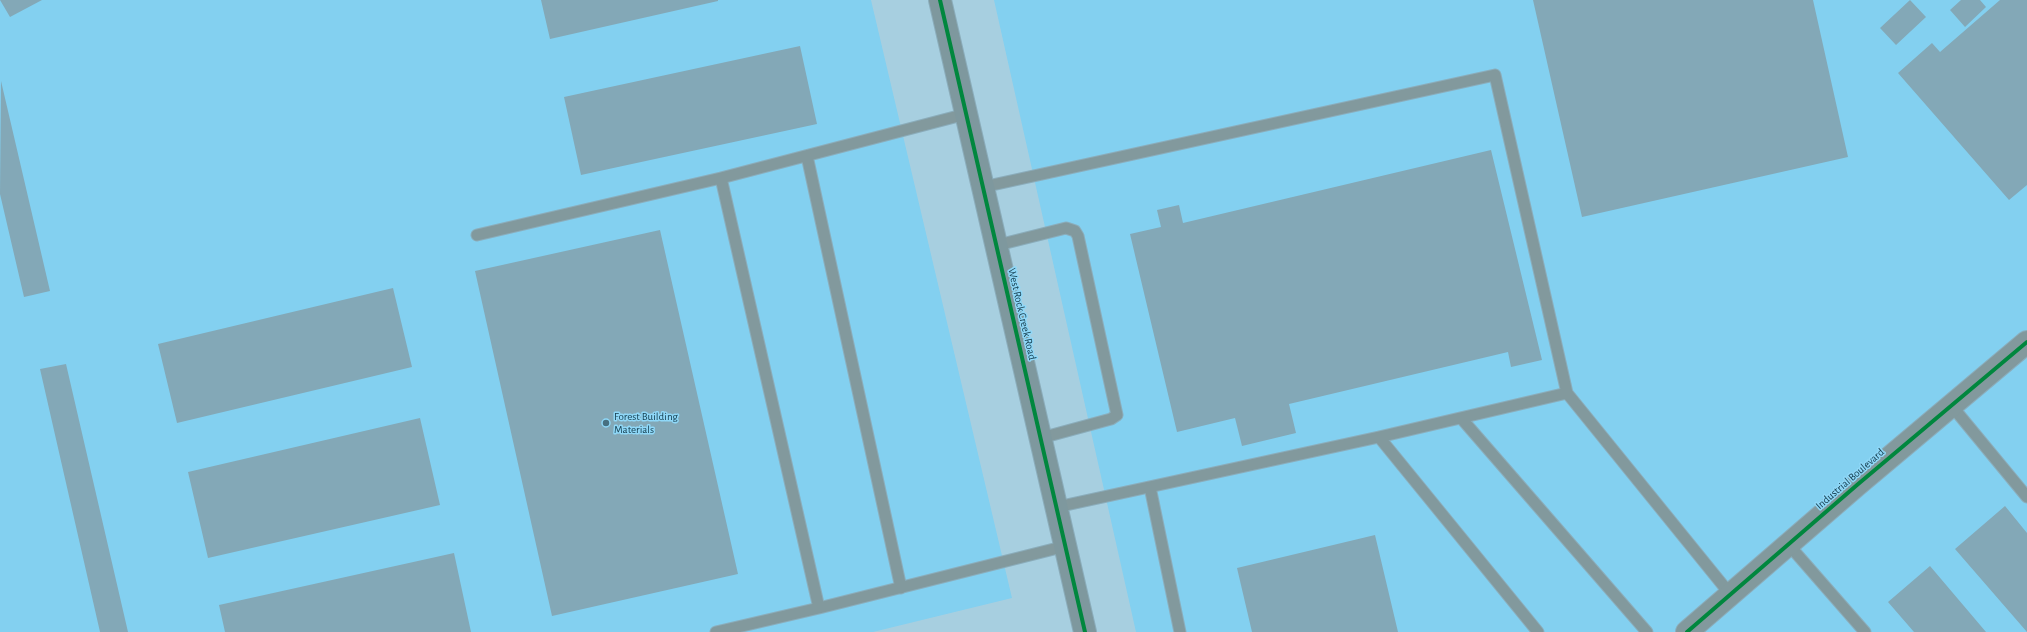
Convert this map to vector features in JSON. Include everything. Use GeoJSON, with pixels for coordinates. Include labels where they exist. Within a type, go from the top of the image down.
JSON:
{"type":"FeatureCollection","features":[{"type":"Feature","properties":{"kind":"main road","name":"West Rock Creek Road"},"geometry":{"type":"LineString","coordinates":[[940,0],[983,187],[998,245],[1085,632]]}},
{"type":"Feature","properties":{"kind":"street","name":"Industrial Boulevard"},"geometry":{"type":"LineString","coordinates":[[1687,632],[1951,405],[2025,347]]}},
{"type":"Feature","properties":{"kind":"lane"},"geometry":{"type":"LineString","coordinates":[[983,187],[1495,75],[1567,393],[1730,594]]}},
{"type":"Feature","properties":{"kind":"lane"},"geometry":{"type":"LineString","coordinates":[[477,235],[722,178],[966,114]]}},
{"type":"Feature","properties":{"kind":"lane"},"geometry":{"type":"LineString","coordinates":[[807,156],[901,588]]}},
{"type":"Feature","properties":{"kind":"lane"},"geometry":{"type":"LineString","coordinates":[[722,178],[819,608]]}},
{"type":"Feature","properties":{"kind":"lane"},"geometry":{"type":"LineString","coordinates":[[998,245],[1066,228],[1075,231],[1080,244],[1117,415],[1111,419],[1041,438]]}},
{"type":"Feature","properties":{"kind":"lane"},"geometry":{"type":"LineString","coordinates":[[1057,507],[1462,418],[1567,393]]}},
{"type":"Feature","properties":{"kind":"lane"},"geometry":{"type":"LineString","coordinates":[[1951,405],[2027,497]]}},
{"type":"Feature","properties":{"kind":"lane"},"geometry":{"type":"LineString","coordinates":[[1462,418],[1648,632]]}},
{"type":"Feature","properties":{"kind":"lane"},"geometry":{"type":"LineString","coordinates":[[1378,436],[1538,632]]}},
{"type":"Feature","properties":{"kind":"lane"},"geometry":{"type":"LineString","coordinates":[[1150,487],[1180,632]]}},
{"type":"Feature","properties":{"kind":"lane"},"geometry":{"type":"LineString","coordinates":[[1788,544],[1865,632]]}},
{"type":"Feature","properties":{"kind":"lane"},"geometry":{"type":"LineString","coordinates":[[716,632],[901,588],[1066,546]]}},
{"type":"Feature","properties":{"kind":"shaded area"},"geometry":{"type":"Polygon","coordinates":[[[0,0],[871,0],[1012,598],[873,632],[0,632],[0,0]]]}},
{"type":"Feature","properties":{"kind":"shaded area"},"geometry":{"type":"Polygon","coordinates":[[[994,0],[2027,0],[2027,632],[1136,632],[994,0]]]}},
{"type":"Feature","properties":{"kind":"building"},"geometry":{"type":"Polygon","coordinates":[[[0,0],[42,0],[10,17],[0,0]]]}},
{"type":"Feature","properties":{"kind":"building"},"geometry":{"type":"Polygon","coordinates":[[[541,0],[718,0],[718,1],[550,39],[541,0]]]}},
{"type":"Feature","properties":{"kind":"building"},"geometry":{"type":"Polygon","coordinates":[[[1533,0],[1813,0],[1848,157],[1582,217],[1533,0]]]}},
{"type":"Feature","properties":{"kind":"building"},"geometry":{"type":"Polygon","coordinates":[[[1910,0],[1926,17],[1896,45],[1880,28],[1910,0]]]}},
{"type":"Feature","properties":{"kind":"building"},"geometry":{"type":"Polygon","coordinates":[[[1961,0],[1980,0],[1986,7],[1965,27],[1950,10],[1961,0]]]}},
{"type":"Feature","properties":{"kind":"building"},"geometry":{"type":"Polygon","coordinates":[[[2000,0],[2027,0],[2027,185],[2009,200],[1898,73],[1932,43],[1940,52],[2000,0]]]}},
{"type":"Feature","properties":{"kind":"building"},"geometry":{"type":"Polygon","coordinates":[[[800,46],[817,124],[581,175],[564,97],[800,46]]]}},
{"type":"Feature","properties":{"kind":"building"},"geometry":{"type":"Polygon","coordinates":[[[1,81],[50,291],[24,297],[0,194],[1,81]]]}},
{"type":"Feature","properties":{"kind":"building"},"geometry":{"type":"Polygon","coordinates":[[[1491,150],[1542,360],[1511,367],[1508,352],[1289,404],[1296,433],[1242,446],[1235,418],[1177,432],[1130,234],[1161,227],[1157,210],[1179,205],[1183,223],[1491,150]]]}},
{"type":"Feature","properties":{"kind":"building","name":"Forest Building Materials"},"geometry":{"type":"Polygon","coordinates":[[[660,230],[738,574],[552,616],[475,271],[660,230]]]}},
{"type":"Feature","properties":{"kind":"building"},"geometry":{"type":"Polygon","coordinates":[[[393,288],[412,367],[177,423],[158,344],[393,288]]]}},
{"type":"Feature","properties":{"kind":"building"},"geometry":{"type":"Polygon","coordinates":[[[66,364],[128,632],[100,632],[40,369],[66,364]]]}},
{"type":"Feature","properties":{"kind":"building"},"geometry":{"type":"Polygon","coordinates":[[[420,418],[440,505],[208,558],[188,472],[420,418]]]}},
{"type":"Feature","properties":{"kind":"building"},"geometry":{"type":"Polygon","coordinates":[[[2005,506],[2027,533],[2027,632],[1955,549],[2005,506]]]}},
{"type":"Feature","properties":{"kind":"building"},"geometry":{"type":"Polygon","coordinates":[[[1375,535],[1398,632],[1252,632],[1237,568],[1375,535]]]}},
{"type":"Feature","properties":{"kind":"building"},"geometry":{"type":"Polygon","coordinates":[[[454,553],[471,632],[225,632],[219,605],[454,553]]]}},
{"type":"Feature","properties":{"kind":"building"},"geometry":{"type":"Polygon","coordinates":[[[1930,566],[1986,632],[1914,632],[1888,602],[1930,566]]]}},
{"type":"Feature","properties":{"kind":"cycle path"},"geometry":{"type":"LineString","coordinates":[[940,0],[1085,632]]}},
{"type":"Feature","properties":{"kind":"cycle path"},"geometry":{"type":"LineString","coordinates":[[1687,632],[1857,485],[2027,342]]}},
{"type":"Feature","properties":{"kind":"place","name":"Forest Building Materials"},"geometry":{"type":"Point","coordinates":[606,423]}}]}
